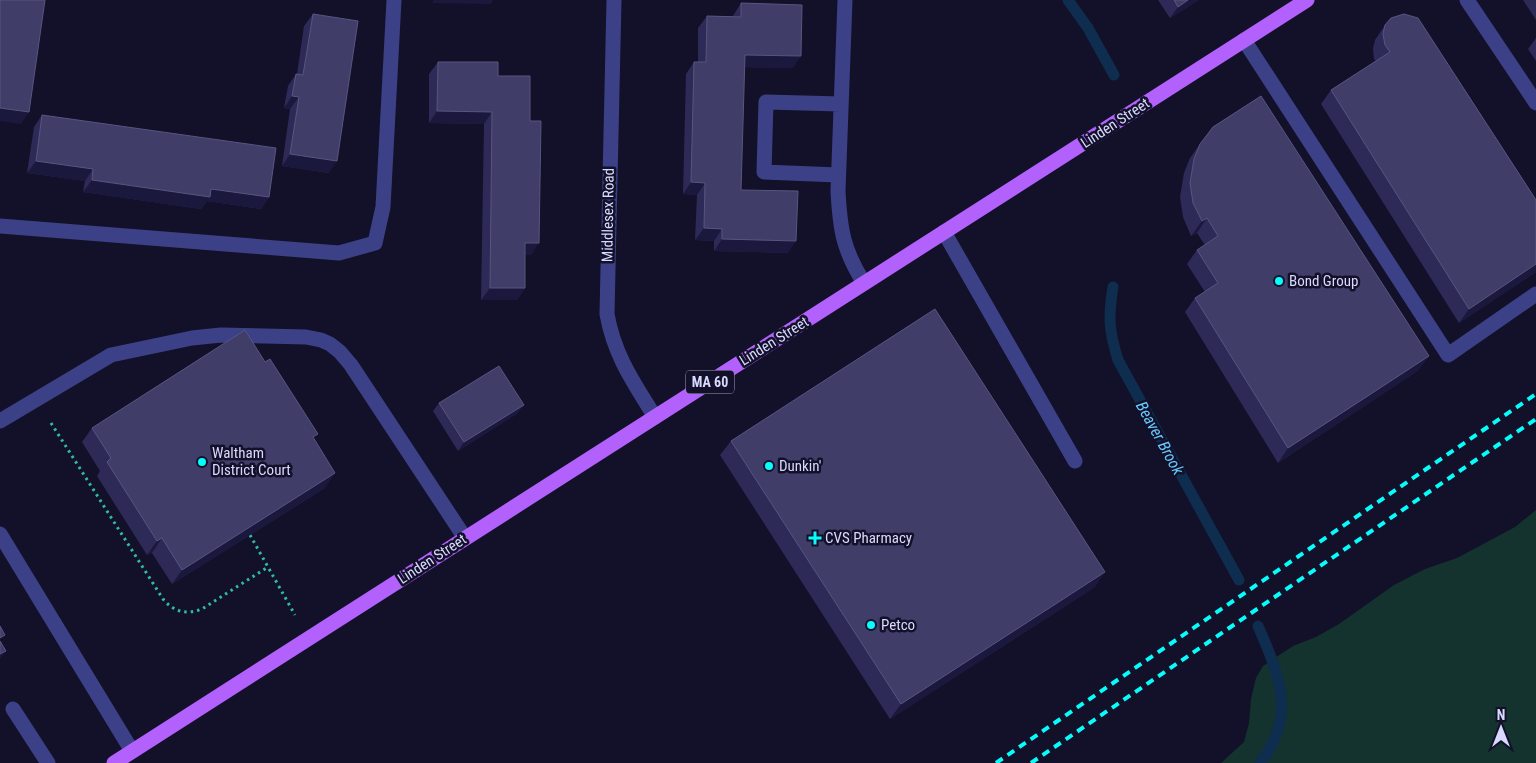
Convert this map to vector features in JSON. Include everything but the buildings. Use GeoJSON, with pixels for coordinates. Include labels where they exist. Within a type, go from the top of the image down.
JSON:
{"type":"FeatureCollection","features":[{"type":"Feature","properties":{"kind":"main road","name":"Linden Street"},"geometry":{"type":"LineString","coordinates":[[114,763],[1307,0]]}},
{"type":"Feature","properties":{"kind":"street"},"geometry":{"type":"LineString","coordinates":[[0,226],[339,253],[375,243],[383,207],[394,0]]}},
{"type":"Feature","properties":{"kind":"street","name":"Middlesex Road"},"geometry":{"type":"LineString","coordinates":[[614,0],[607,314],[609,328],[618,356],[656,417]]}},
{"type":"Feature","properties":{"kind":"street"},"geometry":{"type":"LineString","coordinates":[[845,0],[838,191],[841,232],[846,249],[864,284]]}},
{"type":"Feature","properties":{"kind":"street"},"geometry":{"type":"LineString","coordinates":[[1467,0],[1536,103]]}},
{"type":"Feature","properties":{"kind":"street"},"geometry":{"type":"LineString","coordinates":[[1244,40],[1448,355],[1536,294]]}},
{"type":"Feature","properties":{"kind":"street"},"geometry":{"type":"LineString","coordinates":[[838,175],[764,172],[766,102],[841,104]]}},
{"type":"Feature","properties":{"kind":"street"},"geometry":{"type":"LineString","coordinates":[[944,232],[1075,461]]}},
{"type":"Feature","properties":{"kind":"street"},"geometry":{"type":"LineString","coordinates":[[0,421],[111,355],[192,338],[221,335],[306,337],[321,340],[340,352],[351,365],[465,538]]}},
{"type":"Feature","properties":{"kind":"street"},"geometry":{"type":"LineString","coordinates":[[0,534],[132,751]]}},
{"type":"Feature","properties":{"kind":"street"},"geometry":{"type":"LineString","coordinates":[[13,710],[48,763]]}},
{"type":"Feature","properties":{"kind":"path"},"geometry":{"type":"LineString","coordinates":[[36,399],[163,599],[170,607],[184,612],[202,609],[268,567]]}},
{"type":"Feature","properties":{"kind":"path"},"geometry":{"type":"LineString","coordinates":[[250,535],[309,638]]}},
{"type":"Feature","properties":{"kind":"green space"},"geometry":{"type":"Polygon","coordinates":[[[1536,510],[1536,763],[1221,763],[1244,742],[1256,678],[1263,666],[1293,646],[1316,637],[1339,624],[1394,585],[1425,569],[1457,558],[1515,527],[1536,510]]]}},
{"type":"Feature","properties":{"kind":"waterway","name":"Beaver Brook"},"geometry":{"type":"LineString","coordinates":[[1068,0],[1088,28],[1114,75]]}},
{"type":"Feature","properties":{"kind":"waterway","name":"Beaver Brook"},"geometry":{"type":"LineString","coordinates":[[1113,287],[1110,324],[1118,360],[1239,580]]}},
{"type":"Feature","properties":{"kind":"waterway","name":"Beaver Brook"},"geometry":{"type":"LineString","coordinates":[[1258,626],[1278,678],[1281,695],[1278,729],[1271,746],[1260,763]]}},
{"type":"Feature","properties":{"kind":"railway"},"geometry":{"type":"LineString","coordinates":[[996,763],[1536,394]]}},
{"type":"Feature","properties":{"kind":"railway"},"geometry":{"type":"LineString","coordinates":[[1031,763],[1536,419]]}},
{"type":"Feature","properties":{"kind":"place","name":"Bond Group"},"geometry":{"type":"Point","coordinates":[1279,281]}},
{"type":"Feature","properties":{"kind":"place","name":"Waltham District Court"},"geometry":{"type":"Point","coordinates":[202,462]}},
{"type":"Feature","properties":{"kind":"place","name":"Dunkin'"},"geometry":{"type":"Point","coordinates":[769,466]}},
{"type":"Feature","properties":{"kind":"place","name":"CVS Pharmacy"},"geometry":{"type":"Point","coordinates":[815,538]}},
{"type":"Feature","properties":{"kind":"place","name":"Petco"},"geometry":{"type":"Point","coordinates":[871,625]}}]}
